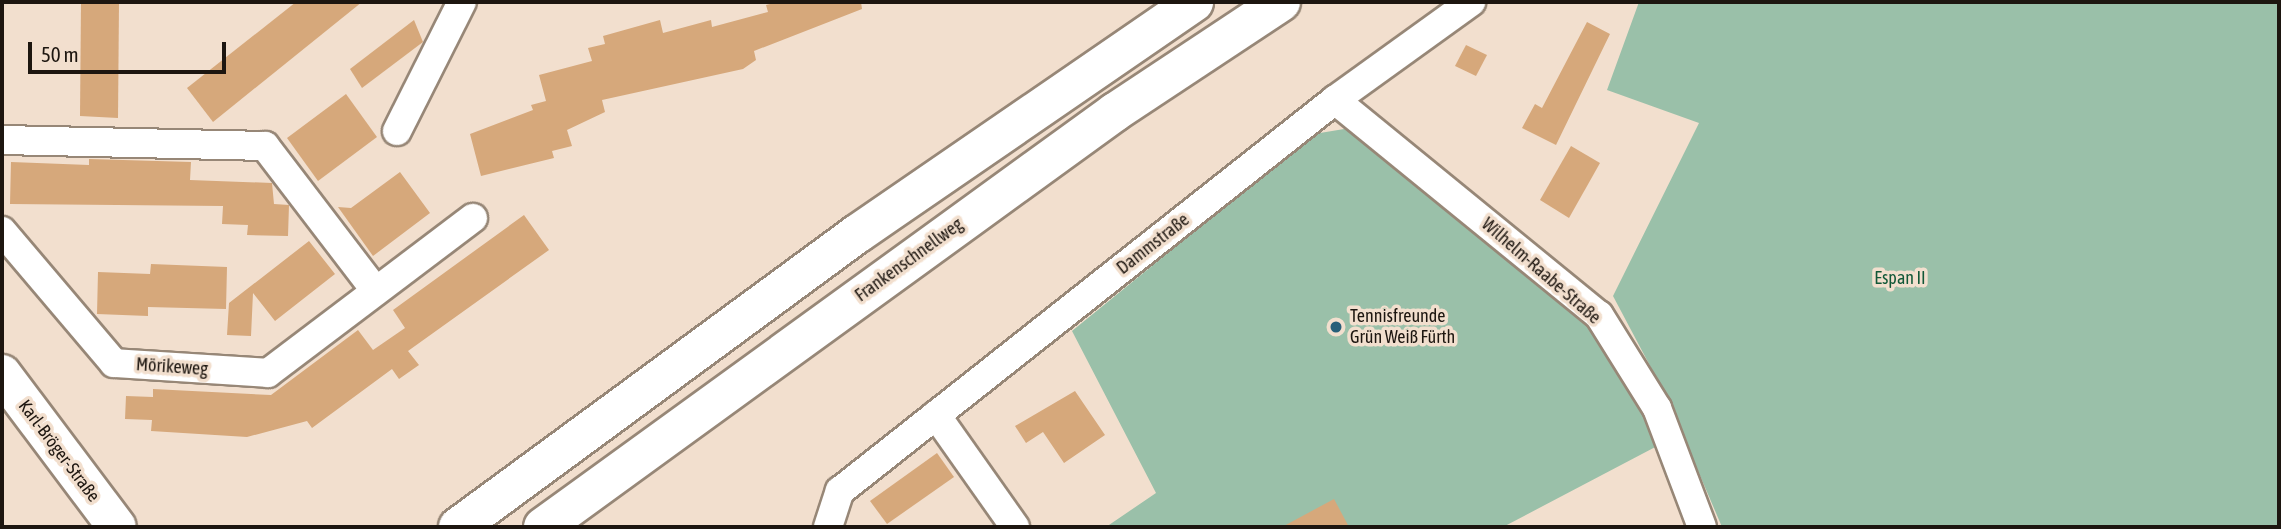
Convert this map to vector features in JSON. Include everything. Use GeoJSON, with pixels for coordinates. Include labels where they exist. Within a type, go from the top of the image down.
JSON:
{"type":"FeatureCollection","features":[{"type":"Feature","properties":{"kind":"main road"},"geometry":{"type":"LineString","coordinates":[[458,527],[857,234],[1194,2]]}},
{"type":"Feature","properties":{"kind":"main road","name":"Frankenschnellweg"},"geometry":{"type":"LineString","coordinates":[[543,527],[1115,112],[1281,2]]}},
{"type":"Feature","properties":{"kind":"main road","name":"Karl-Bröger-Straße"},"geometry":{"type":"LineString","coordinates":[[2,374],[117,527]]}},
{"type":"Feature","properties":{"kind":"street"},"geometry":{"type":"LineString","coordinates":[[397,131],[462,2]]}},
{"type":"Feature","properties":{"kind":"street","name":"Dammstraße"},"geometry":{"type":"LineString","coordinates":[[828,527],[840,491],[1335,100],[1471,2]]}},
{"type":"Feature","properties":{"kind":"street","name":"Wilhelm-Raabe-Straße"},"geometry":{"type":"LineString","coordinates":[[1335,100],[1599,315],[1657,408],[1702,527]]}},
{"type":"Feature","properties":{"kind":"street"},"geometry":{"type":"LineString","coordinates":[[2,140],[265,146],[375,290]]}},
{"type":"Feature","properties":{"kind":"street","name":"Mörikeweg"},"geometry":{"type":"LineString","coordinates":[[2,231],[114,363],[268,373],[473,218]]}},
{"type":"Feature","properties":{"kind":"street"},"geometry":{"type":"LineString","coordinates":[[936,415],[1015,527]]}},
{"type":"Feature","properties":{"kind":"green space","name":"Espan II"},"geometry":{"type":"Polygon","coordinates":[[[1639,2],[2279,2],[2279,527],[1722,527],[1666,396],[1613,296],[1699,123],[1607,90],[1639,2]]]}},
{"type":"Feature","properties":{"kind":"green space","name":"Tennisfreunde Grün Weiß Fürth"},"geometry":{"type":"Polygon","coordinates":[[[1356,127],[1591,323],[1648,408],[1661,444],[1503,527],[1106,527],[1156,493],[1072,331],[1314,134],[1356,127]]]}},
{"type":"Feature","properties":{"kind":"building"},"geometry":{"type":"Polygon","coordinates":[[[81,2],[119,2],[118,118],[80,116],[81,2]]]}},
{"type":"Feature","properties":{"kind":"building"},"geometry":{"type":"Polygon","coordinates":[[[296,2],[362,2],[213,122],[187,88],[296,2]]]}},
{"type":"Feature","properties":{"kind":"building"},"geometry":{"type":"Polygon","coordinates":[[[778,2],[861,2],[862,9],[754,51],[756,60],[743,69],[602,100],[605,112],[567,130],[572,146],[552,151],[554,158],[481,176],[470,134],[533,110],[531,105],[546,101],[539,75],[592,61],[588,48],[605,44],[603,36],[660,20],[663,33],[711,20],[712,27],[768,12],[766,5],[778,2]]]}},
{"type":"Feature","properties":{"kind":"building"},"geometry":{"type":"Polygon","coordinates":[[[414,20],[423,42],[362,88],[350,69],[414,20]]]}},
{"type":"Feature","properties":{"kind":"building"},"geometry":{"type":"Polygon","coordinates":[[[1587,22],[1610,34],[1556,145],[1522,128],[1535,104],[1542,108],[1587,22]]]}},
{"type":"Feature","properties":{"kind":"building"},"geometry":{"type":"Polygon","coordinates":[[[1466,45],[1487,55],[1476,76],[1455,66],[1466,45]]]}},
{"type":"Feature","properties":{"kind":"building"},"geometry":{"type":"Polygon","coordinates":[[[346,94],[377,137],[318,181],[287,138],[346,94]]]}},
{"type":"Feature","properties":{"kind":"building"},"geometry":{"type":"Polygon","coordinates":[[[1571,146],[1600,163],[1569,218],[1540,200],[1571,146]]]}},
{"type":"Feature","properties":{"kind":"building"},"geometry":{"type":"Polygon","coordinates":[[[89,159],[191,162],[190,180],[272,183],[274,204],[289,205],[288,236],[247,235],[248,225],[222,224],[223,206],[10,204],[11,162],[89,165],[89,159]]]}},
{"type":"Feature","properties":{"kind":"building"},"geometry":{"type":"Polygon","coordinates":[[[400,172],[430,213],[373,256],[338,207],[351,208],[400,172]]]}},
{"type":"Feature","properties":{"kind":"building"},"geometry":{"type":"Polygon","coordinates":[[[524,215],[549,250],[408,351],[419,365],[399,379],[392,369],[312,428],[307,421],[247,437],[151,431],[152,420],[125,419],[126,396],[153,397],[153,389],[271,395],[358,330],[373,350],[405,328],[393,310],[524,215]]]}},
{"type":"Feature","properties":{"kind":"building"},"geometry":{"type":"Polygon","coordinates":[[[309,241],[335,274],[275,321],[253,293],[251,336],[227,335],[229,303],[309,241]]]}},
{"type":"Feature","properties":{"kind":"building"},"geometry":{"type":"Polygon","coordinates":[[[151,264],[227,267],[226,309],[148,307],[148,316],[97,314],[98,272],[150,274],[151,264]]]}},
{"type":"Feature","properties":{"kind":"building"},"geometry":{"type":"Polygon","coordinates":[[[1075,391],[1105,435],[1064,463],[1043,432],[1026,443],[1015,426],[1075,391]]]}},
{"type":"Feature","properties":{"kind":"building"},"geometry":{"type":"Polygon","coordinates":[[[937,453],[954,477],[887,524],[870,501],[937,453]]]}},
{"type":"Feature","properties":{"kind":"building"},"geometry":{"type":"Polygon","coordinates":[[[1334,499],[1349,527],[1282,527],[1334,499]]]}},
{"type":"Feature","properties":{"kind":"place","name":"Tennisfreunde Grün Weiß Fürth"},"geometry":{"type":"Point","coordinates":[1336,327]}}]}
